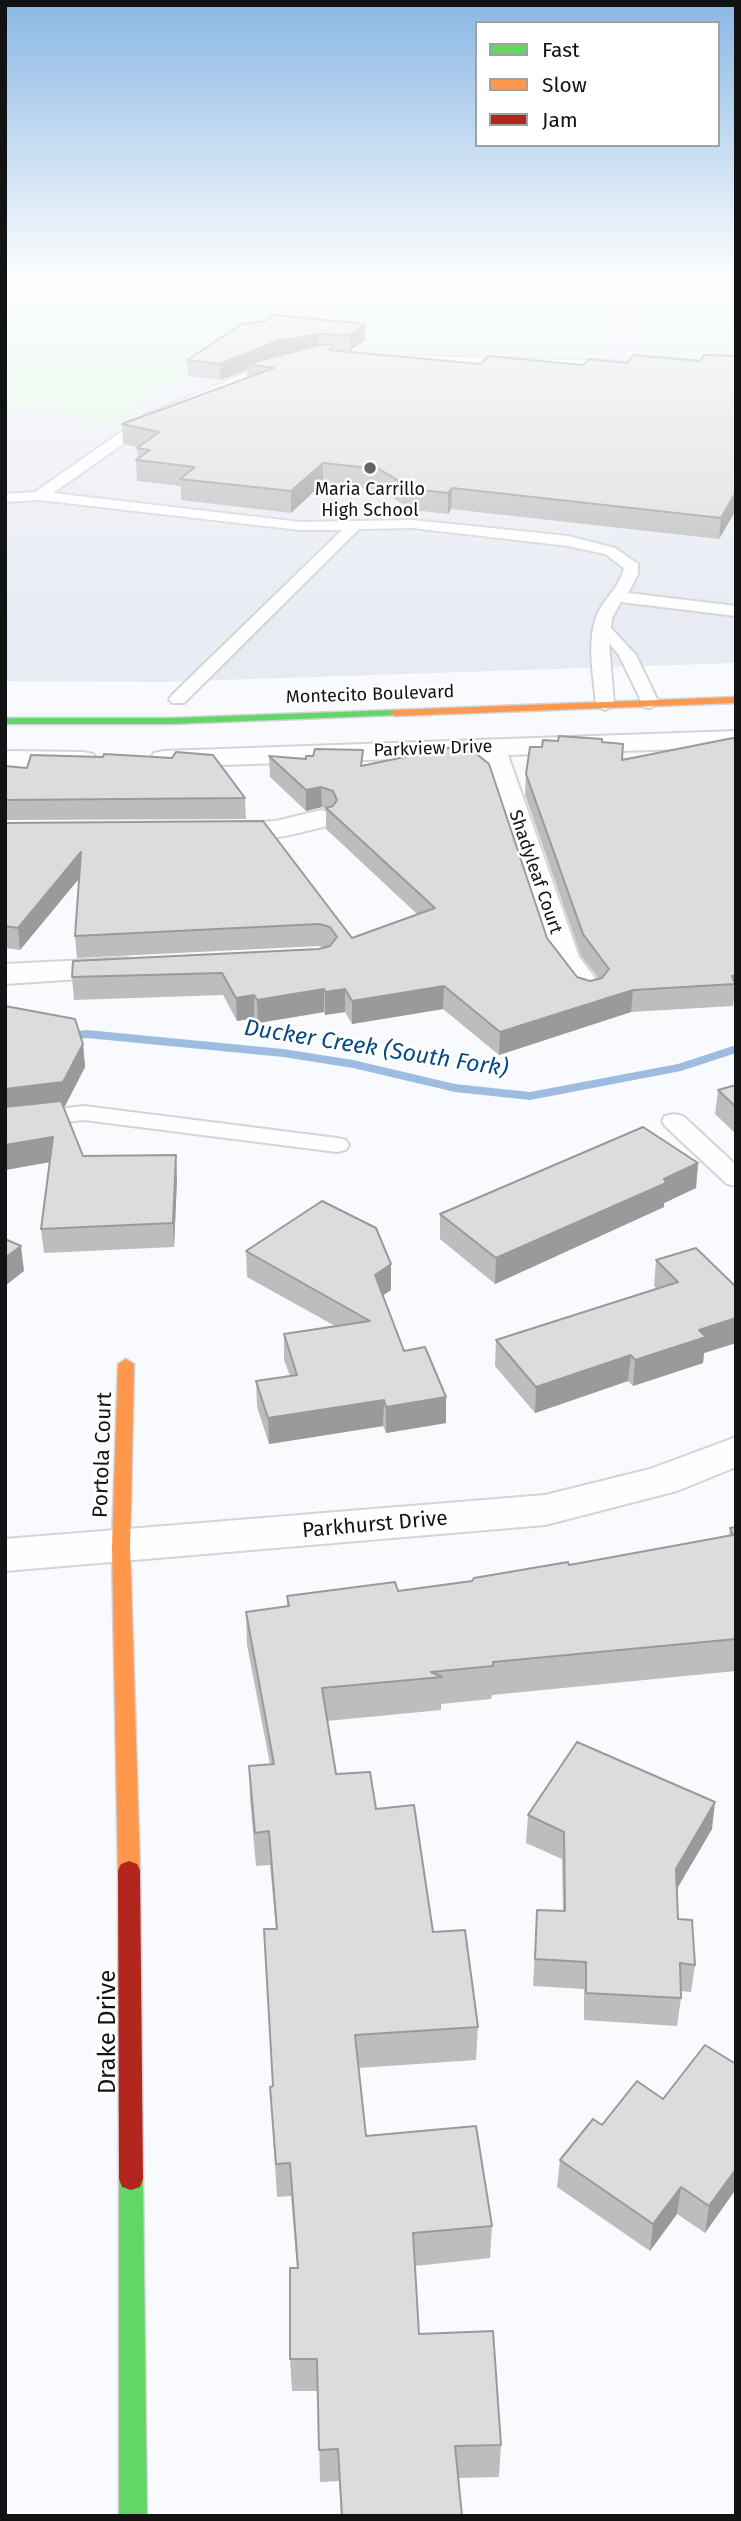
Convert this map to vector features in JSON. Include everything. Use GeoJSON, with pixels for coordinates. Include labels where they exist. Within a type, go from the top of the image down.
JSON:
{"type":"FeatureCollection","features":[{"type":"Feature","properties":{"kind":"main road"},"geometry":{"type":"LineString","coordinates":[[171,700],[204,699]]}},
{"type":"Feature","properties":{"kind":"main road","name":"Montecito Boulevard"},"geometry":{"type":"LineString","coordinates":[[5,721],[171,721],[736,700]]}},
{"type":"Feature","properties":{"kind":"main road","name":"Portola Court"},"geometry":{"type":"LineString","coordinates":[[121,1548],[126,1364]]}},
{"type":"Feature","properties":{"kind":"main road","name":"Drake Drive"},"geometry":{"type":"LineString","coordinates":[[121,1548],[129,1793],[134,2516]]}},
{"type":"Feature","properties":{"kind":"street","name":"Parkview Drive"},"geometry":{"type":"LineString","coordinates":[[133,760],[736,739]]}},
{"type":"Feature","properties":{"kind":"street","name":"Shadyleaf Court"},"geometry":{"type":"LineString","coordinates":[[492,747],[564,958],[589,991]]}},
{"type":"Feature","properties":{"kind":"street"},"geometry":{"type":"LineString","coordinates":[[5,759],[106,761]]}},
{"type":"Feature","properties":{"kind":"street"},"geometry":{"type":"LineString","coordinates":[[194,831],[276,830],[321,819]]}},
{"type":"Feature","properties":{"kind":"street"},"geometry":{"type":"LineString","coordinates":[[5,974],[155,967]]}},
{"type":"Feature","properties":{"kind":"street","name":"Parkhurst Drive"},"geometry":{"type":"LineString","coordinates":[[5,1555],[121,1548],[545,1510],[662,1481],[736,1451]]}},
{"type":"Feature","properties":{"kind":"lane"},"geometry":{"type":"LineString","coordinates":[[39,496],[152,417],[214,390]]}},
{"type":"Feature","properties":{"kind":"lane"},"geometry":{"type":"LineString","coordinates":[[5,498],[39,496],[300,526],[422,524],[598,546],[620,555],[632,567],[604,619],[605,631],[600,640],[621,684],[650,703]]}},
{"type":"Feature","properties":{"kind":"lane"},"geometry":{"type":"LineString","coordinates":[[171,700],[355,525]]}},
{"type":"Feature","properties":{"kind":"lane"},"geometry":{"type":"LineString","coordinates":[[618,597],[736,611]]}},
{"type":"Feature","properties":{"kind":"lane"},"geometry":{"type":"LineString","coordinates":[[605,631],[616,639],[638,670],[621,684],[605,705]]}},
{"type":"Feature","properties":{"kind":"lane"},"geometry":{"type":"LineString","coordinates":[[5,1122],[84,1113],[337,1145]]}},
{"type":"Feature","properties":{"kind":"lane"},"geometry":{"type":"LineString","coordinates":[[674,1121],[736,1179]]}},
{"type":"Feature","properties":{"kind":"shaded area","name":"Maria Carrillo High School"},"geometry":{"type":"Polygon","coordinates":[[[5,390],[736,390],[736,663],[162,682],[5,681],[5,390]]]}},
{"type":"Feature","properties":{"kind":"green space"},"geometry":{"type":"Polygon","coordinates":[[[5,390],[162,390],[116,421],[5,406],[5,390]]]}},
{"type":"Feature","properties":{"kind":"building"},"geometry":{"type":"Polygon","coordinates":[[[215,390],[736,390],[736,492],[721,518],[452,488],[448,493],[413,489],[379,469],[323,463],[291,491],[180,479],[195,467],[136,460],[150,450],[137,448],[159,432],[122,424],[215,390]]]}},
{"type":"Feature","properties":{"kind":"building"},"geometry":{"type":"Polygon","coordinates":[[[559,736],[602,739],[602,742],[623,744],[622,760],[733,738],[736,740],[736,976],[732,976],[735,984],[633,990],[500,1032],[444,986],[352,1001],[345,989],[325,992],[324,989],[257,1000],[254,995],[236,998],[222,973],[72,977],[73,961],[319,949],[330,946],[337,937],[330,927],[319,924],[75,936],[81,852],[18,928],[5,926],[5,823],[263,821],[352,938],[435,908],[326,808],[333,806],[337,800],[333,791],[321,787],[306,790],[269,756],[306,759],[306,756],[313,756],[315,749],[363,750],[361,766],[453,747],[462,753],[473,751],[489,764],[547,938],[577,977],[590,981],[602,978],[609,969],[583,934],[526,774],[530,747],[542,747],[543,740],[558,741],[559,736]]]}},
{"type":"Feature","properties":{"kind":"building"},"geometry":{"type":"Polygon","coordinates":[[[176,752],[213,755],[245,798],[5,800],[5,766],[27,768],[31,755],[103,757],[104,754],[172,758],[176,752]]]}},
{"type":"Feature","properties":{"kind":"building"},"geometry":{"type":"Polygon","coordinates":[[[5,1006],[75,1019],[83,1044],[63,1082],[5,1089],[5,1006]]]}},
{"type":"Feature","properties":{"kind":"building"},"geometry":{"type":"Polygon","coordinates":[[[736,1085],[736,1107],[718,1090],[736,1085]]]}},
{"type":"Feature","properties":{"kind":"building"},"geometry":{"type":"Polygon","coordinates":[[[61,1101],[83,1156],[176,1155],[173,1223],[41,1229],[53,1137],[5,1145],[5,1107],[61,1101]]]}},
{"type":"Feature","properties":{"kind":"building"},"geometry":{"type":"Polygon","coordinates":[[[643,1127],[698,1163],[664,1179],[666,1183],[496,1258],[440,1214],[643,1127]]]}},
{"type":"Feature","properties":{"kind":"building"},"geometry":{"type":"Polygon","coordinates":[[[322,1201],[376,1228],[391,1264],[375,1275],[404,1351],[425,1347],[446,1397],[386,1407],[384,1400],[268,1418],[256,1381],[297,1375],[284,1334],[370,1321],[246,1251],[322,1201]]]}},
{"type":"Feature","properties":{"kind":"building"},"geometry":{"type":"Polygon","coordinates":[[[5,1239],[21,1246],[5,1258],[5,1239]]]}},
{"type":"Feature","properties":{"kind":"building"},"geometry":{"type":"Polygon","coordinates":[[[696,1248],[736,1287],[736,1318],[699,1330],[706,1337],[635,1360],[631,1355],[536,1387],[496,1340],[678,1282],[656,1260],[696,1248]]]}},
{"type":"Feature","properties":{"kind":"building"},"geometry":{"type":"Polygon","coordinates":[[[736,1527],[736,1639],[493,1662],[493,1666],[431,1672],[442,1677],[322,1688],[336,1774],[370,1772],[376,1809],[414,1805],[433,1932],[465,1930],[478,2027],[355,2035],[366,2136],[476,2126],[492,2226],[413,2233],[419,2334],[493,2331],[501,2445],[455,2446],[462,2516],[342,2516],[338,2449],[319,2450],[317,2359],[290,2359],[290,2268],[298,2268],[290,2163],[276,2164],[264,1929],[277,1929],[269,1831],[255,1833],[249,1766],[274,1764],[246,1612],[289,1606],[287,1596],[395,1582],[398,1591],[472,1581],[474,1578],[568,1562],[569,1565],[733,1535],[730,1528],[736,1527]]]}},
{"type":"Feature","properties":{"kind":"building"},"geometry":{"type":"Polygon","coordinates":[[[577,1742],[715,1802],[676,1869],[678,1919],[692,1920],[695,1965],[680,1963],[681,1998],[586,1993],[586,1962],[535,1959],[537,1910],[565,1911],[564,1832],[528,1815],[577,1742]]]}},
{"type":"Feature","properties":{"kind":"building"},"geometry":{"type":"Polygon","coordinates":[[[705,2045],[736,2064],[736,2169],[709,2206],[681,2187],[653,2224],[560,2160],[593,2119],[602,2125],[637,2081],[663,2099],[705,2045]]]}},
{"type":"Feature","properties":{"kind":"waterway","name":"Ducker Creek (South Fork)"},"geometry":{"type":"LineString","coordinates":[[62,1037],[87,1034],[283,1053],[353,1064],[455,1088],[530,1096],[681,1067],[736,1049]]}},
{"type":"Feature","properties":{"kind":"traffic: fast"},"geometry":{"type":"LineString","coordinates":[[5,721],[171,721],[395,713]]}},
{"type":"Feature","properties":{"kind":"traffic: fast"},"geometry":{"type":"LineString","coordinates":[[131,2179],[133,2516]]}},
{"type":"Feature","properties":{"kind":"traffic: slow"},"geometry":{"type":"LineString","coordinates":[[395,713],[736,700]]}},
{"type":"Feature","properties":{"kind":"traffic: slow"},"geometry":{"type":"LineString","coordinates":[[126,1364],[121,1547],[129,1870]]}},
{"type":"Feature","properties":{"kind":"traffic: jam"},"geometry":{"type":"LineString","coordinates":[[129,1870],[131,2179]]}},
{"type":"Feature","properties":{"kind":"place","name":"Maria Carrillo High School"},"geometry":{"type":"Point","coordinates":[370,468]}}]}
